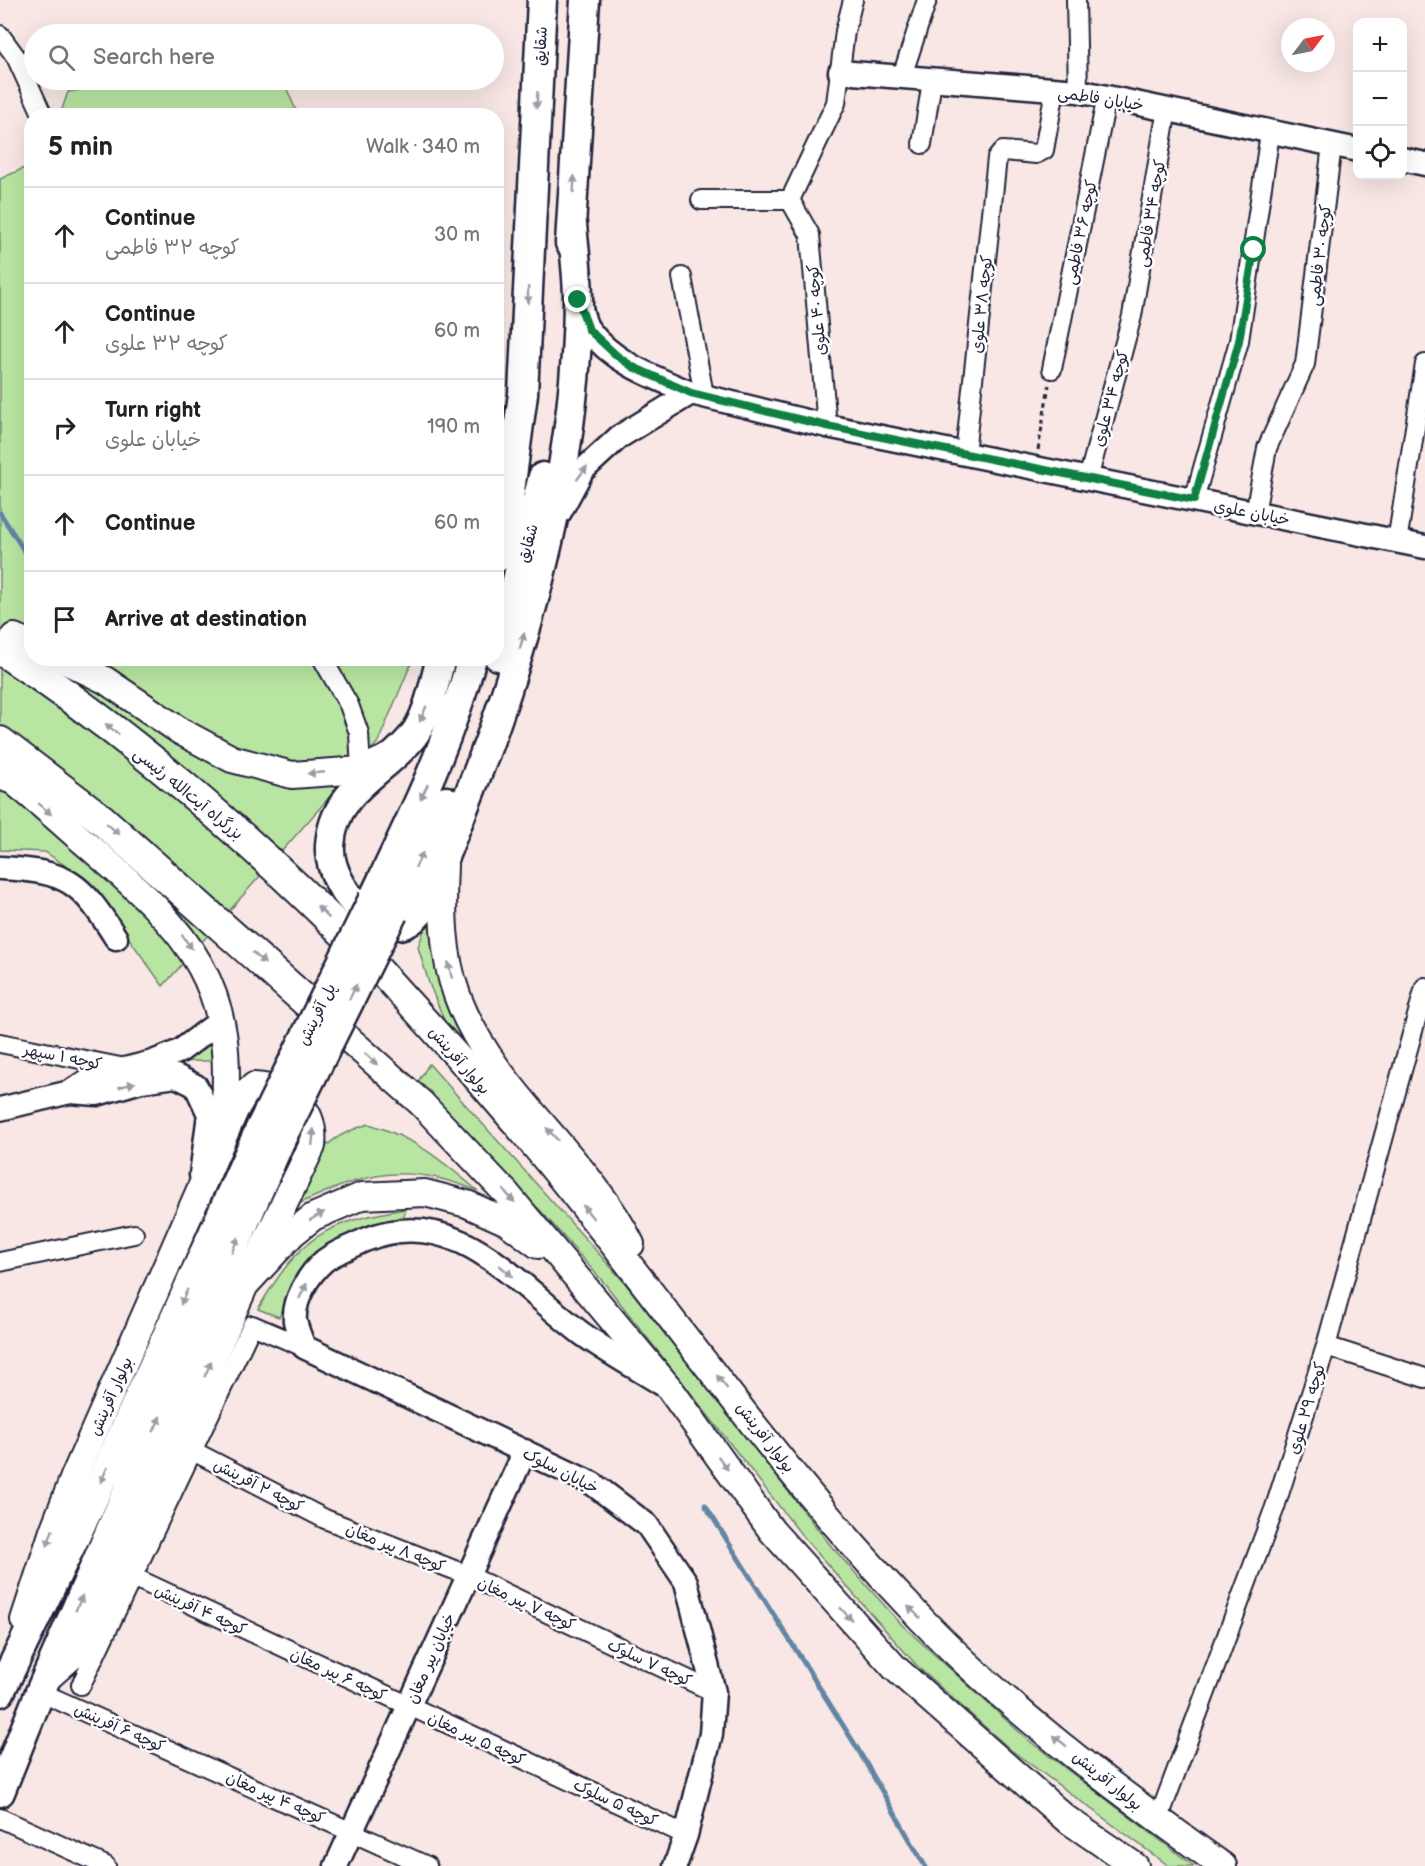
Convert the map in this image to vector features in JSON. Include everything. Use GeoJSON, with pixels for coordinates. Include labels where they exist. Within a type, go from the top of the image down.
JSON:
{"type":"FeatureCollection","features":[{"type":"Feature","properties":{"kind":"highway","name":"بزرگراه آیت‌الله رئیسی"},"geometry":{"type":"LineString","coordinates":[[11,641],[24,653]]}},
{"type":"Feature","properties":{"kind":"highway","name":"بزرگراه آیت‌الله رئیسی"},"geometry":{"type":"LineString","coordinates":[[37,666],[61,689],[201,800],[278,867],[364,953]]}},
{"type":"Feature","properties":{"kind":"highway"},"geometry":{"type":"LineString","coordinates":[[0,742],[101,819],[327,1020]]}},
{"type":"Feature","properties":{"kind":"main road","name":"شقایق"},"geometry":{"type":"LineString","coordinates":[[504,528],[523,394],[542,0]]}},
{"type":"Feature","properties":{"kind":"main road","name":"شقایق"},"geometry":{"type":"LineString","coordinates":[[504,631],[541,488],[559,365],[572,224],[585,0]]}},
{"type":"Feature","properties":{"kind":"main road","name":"شقایق"},"geometry":{"type":"LineString","coordinates":[[439,666],[426,711],[414,735],[349,795],[334,818],[330,846],[331,866],[341,888],[357,905],[380,921],[399,925],[414,919],[424,907],[445,854],[512,674],[553,524],[572,394],[578,300],[572,224]]}},
{"type":"Feature","properties":{"kind":"main road"},"geometry":{"type":"LineString","coordinates":[[504,445],[523,394]]}},
{"type":"Feature","properties":{"kind":"main road"},"geometry":{"type":"LineString","coordinates":[[76,666],[105,680],[180,731],[232,759],[292,775],[361,770],[393,756]]}},
{"type":"Feature","properties":{"kind":"main road"},"geometry":{"type":"LineString","coordinates":[[383,906],[458,711],[470,666]]}},
{"type":"Feature","properties":{"kind":"main road","name":"شقایق"},"geometry":{"type":"LineString","coordinates":[[383,906],[432,834],[481,719],[495,666]]}},
{"type":"Feature","properties":{"kind":"main road"},"geometry":{"type":"LineString","coordinates":[[3,772],[158,907],[200,960],[220,1020],[227,1067],[221,1142]]}},
{"type":"Feature","properties":{"kind":"main road"},"geometry":{"type":"LineString","coordinates":[[445,854],[442,894],[446,952],[457,996],[468,1019],[482,1046],[511,1087],[592,1184],[625,1233],[662,1306]]}},
{"type":"Feature","properties":{"kind":"main road","name":"پل آفرینش"},"geometry":{"type":"LineString","coordinates":[[270,1134],[383,906]]}},
{"type":"Feature","properties":{"kind":"main road","name":"بولوار آفرینش"},"geometry":{"type":"LineString","coordinates":[[364,953],[562,1179],[826,1513],[907,1605],[993,1688],[1158,1820],[1223,1866]]}},
{"type":"Feature","properties":{"kind":"main road"},"geometry":{"type":"LineString","coordinates":[[327,1020],[421,1103],[507,1194],[583,1282],[670,1389],[772,1531],[895,1668],[1065,1818],[1135,1866]]}},
{"type":"Feature","properties":{"kind":"main road","name":"بولوار آفرینش"},"geometry":{"type":"LineString","coordinates":[[1,1687],[53,1531],[221,1142],[243,1096],[254,1086],[269,1087],[292,1096],[308,1113],[314,1128],[312,1146],[245,1285]]}},
{"type":"Feature","properties":{"kind":"main road"},"geometry":{"type":"LineString","coordinates":[[0,1792],[270,1134]]}},
{"type":"Feature","properties":{"kind":"main road","name":"بولوار آفرینش"},"geometry":{"type":"LineString","coordinates":[[1,1687],[270,1134]]}},
{"type":"Feature","properties":{"kind":"main road"},"geometry":{"type":"LineString","coordinates":[[43,1685],[72,1656],[115,1578],[245,1285],[272,1254],[313,1217],[362,1196],[394,1193],[435,1196],[466,1204],[507,1222],[583,1282]]}},
{"type":"Feature","properties":{"kind":"street"},"geometry":{"type":"LineString","coordinates":[[700,200],[790,200],[836,103],[845,31],[853,0]]}},
{"type":"Feature","properties":{"kind":"street"},"geometry":{"type":"LineString","coordinates":[[902,76],[927,0]]}},
{"type":"Feature","properties":{"kind":"street"},"geometry":{"type":"LineString","coordinates":[[1076,0],[1078,91]]}},
{"type":"Feature","properties":{"kind":"street"},"geometry":{"type":"LineString","coordinates":[[0,35],[16,57],[24,74]]}},
{"type":"Feature","properties":{"kind":"street","name":"خیابان فاطمی"},"geometry":{"type":"LineString","coordinates":[[840,72],[1078,91],[1353,149]]}},
{"type":"Feature","properties":{"kind":"street"},"geometry":{"type":"LineString","coordinates":[[922,144],[932,81]]}},
{"type":"Feature","properties":{"kind":"street"},"geometry":{"type":"LineString","coordinates":[[31,90],[39,108]]}},
{"type":"Feature","properties":{"kind":"street","name":"کوچه ۳۸ علوی"},"geometry":{"type":"LineString","coordinates":[[965,454],[998,153],[1004,151],[1036,154],[1044,150],[1054,90]]}},
{"type":"Feature","properties":{"kind":"street","name":"کوچه ۳۶ فاطمی"},"geometry":{"type":"LineString","coordinates":[[1052,369],[1107,96]]}},
{"type":"Feature","properties":{"kind":"street","name":"کوچه ۳۴ فاطمی"},"geometry":{"type":"LineString","coordinates":[[1132,316],[1167,110]]}},
{"type":"Feature","properties":{"kind":"street"},"geometry":{"type":"LineString","coordinates":[[1194,500],[1239,341],[1270,132]]}},
{"type":"Feature","properties":{"kind":"street","name":"کوچه ۳۰ فاطمی"},"geometry":{"type":"LineString","coordinates":[[1255,513],[1267,448],[1305,364],[1332,145]]}},
{"type":"Feature","properties":{"kind":"street"},"geometry":{"type":"LineString","coordinates":[[1407,160],[1425,164]]}},
{"type":"Feature","properties":{"kind":"street","name":"کوچه ۴۰ علوی"},"geometry":{"type":"LineString","coordinates":[[790,200],[810,235],[827,426]]}},
{"type":"Feature","properties":{"kind":"street"},"geometry":{"type":"LineString","coordinates":[[553,524],[582,471],[619,437],[698,394],[682,277]]}},
{"type":"Feature","properties":{"kind":"street","name":"خیابان علوی"},"geometry":{"type":"LineString","coordinates":[[578,300],[589,330],[616,355],[633,367],[698,394],[827,426],[1425,547]]}},
{"type":"Feature","properties":{"kind":"street","name":"کوچه ۳۴ علوی"},"geometry":{"type":"LineString","coordinates":[[1088,479],[1132,316]]}},
{"type":"Feature","properties":{"kind":"street"},"geometry":{"type":"LineString","coordinates":[[1397,542],[1425,364]]}},
{"type":"Feature","properties":{"kind":"street"},"geometry":{"type":"LineString","coordinates":[[327,666],[349,705],[359,733],[361,770]]}},
{"type":"Feature","properties":{"kind":"street"},"geometry":{"type":"LineString","coordinates":[[0,867],[41,870],[74,884],[95,905],[116,938]]}},
{"type":"Feature","properties":{"kind":"street","name":"کوچه ۲۹ علوی"},"geometry":{"type":"LineString","coordinates":[[1158,1820],[1275,1507],[1326,1346],[1425,987]]}},
{"type":"Feature","properties":{"kind":"street"},"geometry":{"type":"LineString","coordinates":[[70,1092],[93,1077],[153,1062],[180,1051],[220,1020]]}},
{"type":"Feature","properties":{"kind":"street","name":"کوچه ۱ سپهر"},"geometry":{"type":"LineString","coordinates":[[0,1043],[126,1068]]}},
{"type":"Feature","properties":{"kind":"street"},"geometry":{"type":"LineString","coordinates":[[0,1109],[70,1092],[97,1094],[141,1081],[176,1076],[196,1086],[209,1114],[199,1195]]}},
{"type":"Feature","properties":{"kind":"street"},"geometry":{"type":"LineString","coordinates":[[304,1347],[295,1320],[298,1300],[310,1276],[325,1260],[354,1245],[391,1232],[442,1234],[470,1245],[499,1264],[582,1334],[670,1389]]}},
{"type":"Feature","properties":{"kind":"street"},"geometry":{"type":"LineString","coordinates":[[0,1262],[134,1234]]}},
{"type":"Feature","properties":{"kind":"street"},"geometry":{"type":"LineString","coordinates":[[81,1685],[252,1325],[304,1347]]}},
{"type":"Feature","properties":{"kind":"street"},"geometry":{"type":"LineString","coordinates":[[1326,1346],[1425,1378]]}},
{"type":"Feature","properties":{"kind":"street","name":"خیابان سلوک"},"geometry":{"type":"LineString","coordinates":[[304,1347],[593,1484],[647,1525],[686,1582],[714,1692],[711,1734],[686,1834],[675,1866]]}},
{"type":"Feature","properties":{"kind":"street","name":"کوچه ۲ آفرینش"},"geometry":{"type":"LineString","coordinates":[[193,1450],[325,1519]]}},
{"type":"Feature","properties":{"kind":"street","name":"خیابان پیر مغان"},"geometry":{"type":"LineString","coordinates":[[336,1866],[525,1451]]}},
{"type":"Feature","properties":{"kind":"street","name":"کوچه ۸ پیر مغان"},"geometry":{"type":"LineString","coordinates":[[325,1519],[467,1575]]}},
{"type":"Feature","properties":{"kind":"street","name":"کوچه ۷ پیر مغان"},"geometry":{"type":"LineString","coordinates":[[467,1575],[587,1632]]}},
{"type":"Feature","properties":{"kind":"street","name":"کوچه ۴ آفرینش"},"geometry":{"type":"LineString","coordinates":[[133,1577],[270,1641]]}},
{"type":"Feature","properties":{"kind":"street","name":"کوچه ۷ سلوک"},"geometry":{"type":"LineString","coordinates":[[587,1632],[714,1692]]}},
{"type":"Feature","properties":{"kind":"street","name":"کوچه ۶ پیر مغان"},"geometry":{"type":"LineString","coordinates":[[270,1641],[408,1707]]}},
{"type":"Feature","properties":{"kind":"street","name":"کوچه ۶ آفرینش"},"geometry":{"type":"LineString","coordinates":[[43,1685],[200,1763]]}},
{"type":"Feature","properties":{"kind":"street","name":"کوچه ۵ پیر مغان"},"geometry":{"type":"LineString","coordinates":[[408,1707],[545,1770]]}},
{"type":"Feature","properties":{"kind":"street","name":"کوچه ۴ پیر مغان"},"geometry":{"type":"LineString","coordinates":[[200,1763],[427,1866]]}},
{"type":"Feature","properties":{"kind":"street","name":"کوچه ۵ سلوک"},"geometry":{"type":"LineString","coordinates":[[545,1770],[686,1834]]}},
{"type":"Feature","properties":{"kind":"street"},"geometry":{"type":"LineString","coordinates":[[0,1818],[106,1866]]}},
{"type":"Feature","properties":{"kind":"path"},"geometry":{"type":"LineString","coordinates":[[1035,468],[1052,369]]}},
{"type":"Feature","properties":{"kind":"green space"},"geometry":{"type":"Polygon","coordinates":[[[79,90],[287,90],[295,108],[62,108],[68,92],[79,90]]]}},
{"type":"Feature","properties":{"kind":"green space"},"geometry":{"type":"Polygon","coordinates":[[[24,168],[24,666],[410,666],[378,742],[163,986],[88,881],[45,852],[0,850],[0,179],[24,168]]]}},
{"type":"Feature","properties":{"kind":"green space"},"geometry":{"type":"Polygon","coordinates":[[[431,911],[434,948],[579,1175],[451,1037],[429,983],[418,947],[431,911]]]}},
{"type":"Feature","properties":{"kind":"green space"},"geometry":{"type":"Polygon","coordinates":[[[222,1036],[229,1060],[175,1062],[222,1036]]]}},
{"type":"Feature","properties":{"kind":"green space"},"geometry":{"type":"Polygon","coordinates":[[[429,1064],[625,1283],[831,1546],[902,1625],[1027,1739],[1194,1866],[1169,1866],[1011,1750],[919,1668],[804,1538],[606,1285],[541,1211],[486,1158],[398,1103],[416,1085],[429,1064]]]}},
{"type":"Feature","properties":{"kind":"green space"},"geometry":{"type":"Polygon","coordinates":[[[369,1124],[415,1143],[478,1191],[429,1176],[388,1174],[347,1184],[300,1203],[309,1173],[321,1152],[340,1136],[369,1124]]]}},
{"type":"Feature","properties":{"kind":"green space"},"geometry":{"type":"Polygon","coordinates":[[[406,1209],[404,1216],[337,1239],[305,1269],[279,1317],[258,1309],[288,1265],[317,1237],[334,1227],[354,1220],[406,1209]]]}},
{"type":"Feature","properties":{"kind":"waterway"},"geometry":{"type":"LineString","coordinates":[[0,513],[24,550]]}},
{"type":"Feature","properties":{"kind":"waterway"},"geometry":{"type":"LineString","coordinates":[[705,1505],[856,1746],[925,1866]]}},
{"type":"Feature","properties":{"kind":"route"},"geometry":{"type":"LineString","coordinates":[[578,300],[589,330],[616,355],[633,367],[691,393],[827,426],[1194,500],[1239,341],[1254,250]]}}]}
